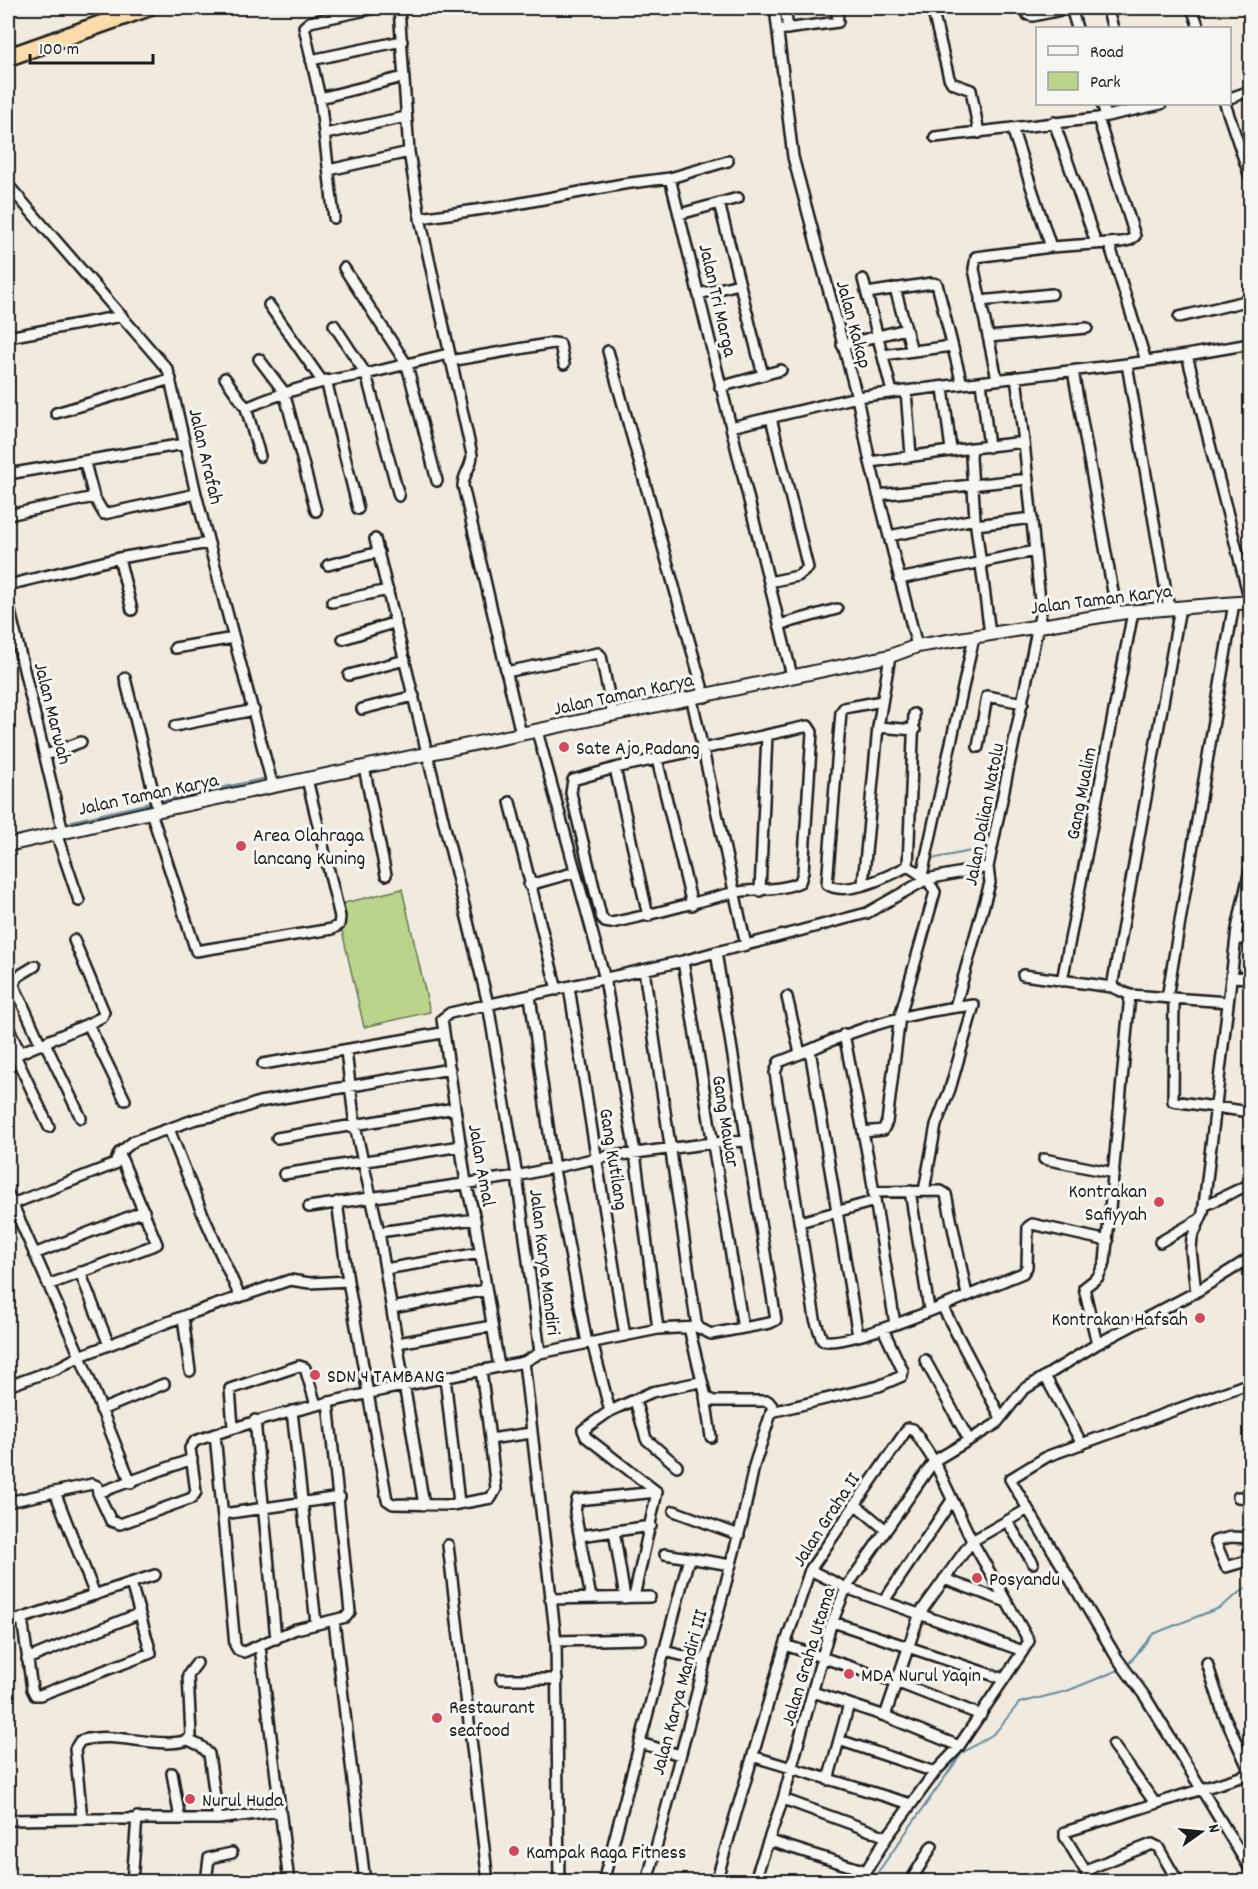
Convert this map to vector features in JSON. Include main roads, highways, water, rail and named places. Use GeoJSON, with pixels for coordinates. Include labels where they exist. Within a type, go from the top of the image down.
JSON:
{"type":"FeatureCollection","features":[{"type":"Feature","properties":{"kind":"highway"},"geometry":{"type":"LineString","coordinates":[[8,57],[125,11],[147,8]]}},
{"type":"Feature","properties":{"kind":"waterway"},"geometry":{"type":"LineString","coordinates":[[931,859],[986,848],[1015,709]]}},
{"type":"Feature","properties":{"kind":"waterway"},"geometry":{"type":"LineString","coordinates":[[160,801],[267,778]]}},
{"type":"Feature","properties":{"kind":"waterway"},"geometry":{"type":"LineString","coordinates":[[72,821],[154,802]]}},
{"type":"Feature","properties":{"kind":"waterway"},"geometry":{"type":"LineString","coordinates":[[1126,1667],[1153,1634],[1219,1608],[1250,1585]]}},
{"type":"Feature","properties":{"kind":"waterway"},"geometry":{"type":"LineString","coordinates":[[871,1882],[962,1753],[995,1733],[1019,1703],[1067,1691],[1121,1669]]}},
{"type":"Feature","properties":{"kind":"place","name":"Sate Ajo Padang"},"geometry":{"type":"Point","coordinates":[564,747]}},
{"type":"Feature","properties":{"kind":"place","name":"Area Olahraga lancang Kuning"},"geometry":{"type":"Point","coordinates":[241,846]}},
{"type":"Feature","properties":{"kind":"place","name":"Kontrakan Safiyyah"},"geometry":{"type":"Point","coordinates":[1159,1202]}},
{"type":"Feature","properties":{"kind":"place","name":"Kontrakan Hafsah"},"geometry":{"type":"Point","coordinates":[1200,1318]}},
{"type":"Feature","properties":{"kind":"place","name":"SDN 4 TAMBANG"},"geometry":{"type":"Point","coordinates":[315,1375]}},
{"type":"Feature","properties":{"kind":"place","name":"Posyandu"},"geometry":{"type":"Point","coordinates":[977,1578]}},
{"type":"Feature","properties":{"kind":"place","name":"MDA Nurul Yaqin"},"geometry":{"type":"Point","coordinates":[849,1674]}},
{"type":"Feature","properties":{"kind":"place","name":"Restaurant seafood"},"geometry":{"type":"Point","coordinates":[437,1718]}},
{"type":"Feature","properties":{"kind":"place","name":"Nurul Huda"},"geometry":{"type":"Point","coordinates":[190,1799]}},
{"type":"Feature","properties":{"kind":"place","name":"Kampak Raga Fitness"},"geometry":{"type":"Point","coordinates":[514,1851]}}]}
